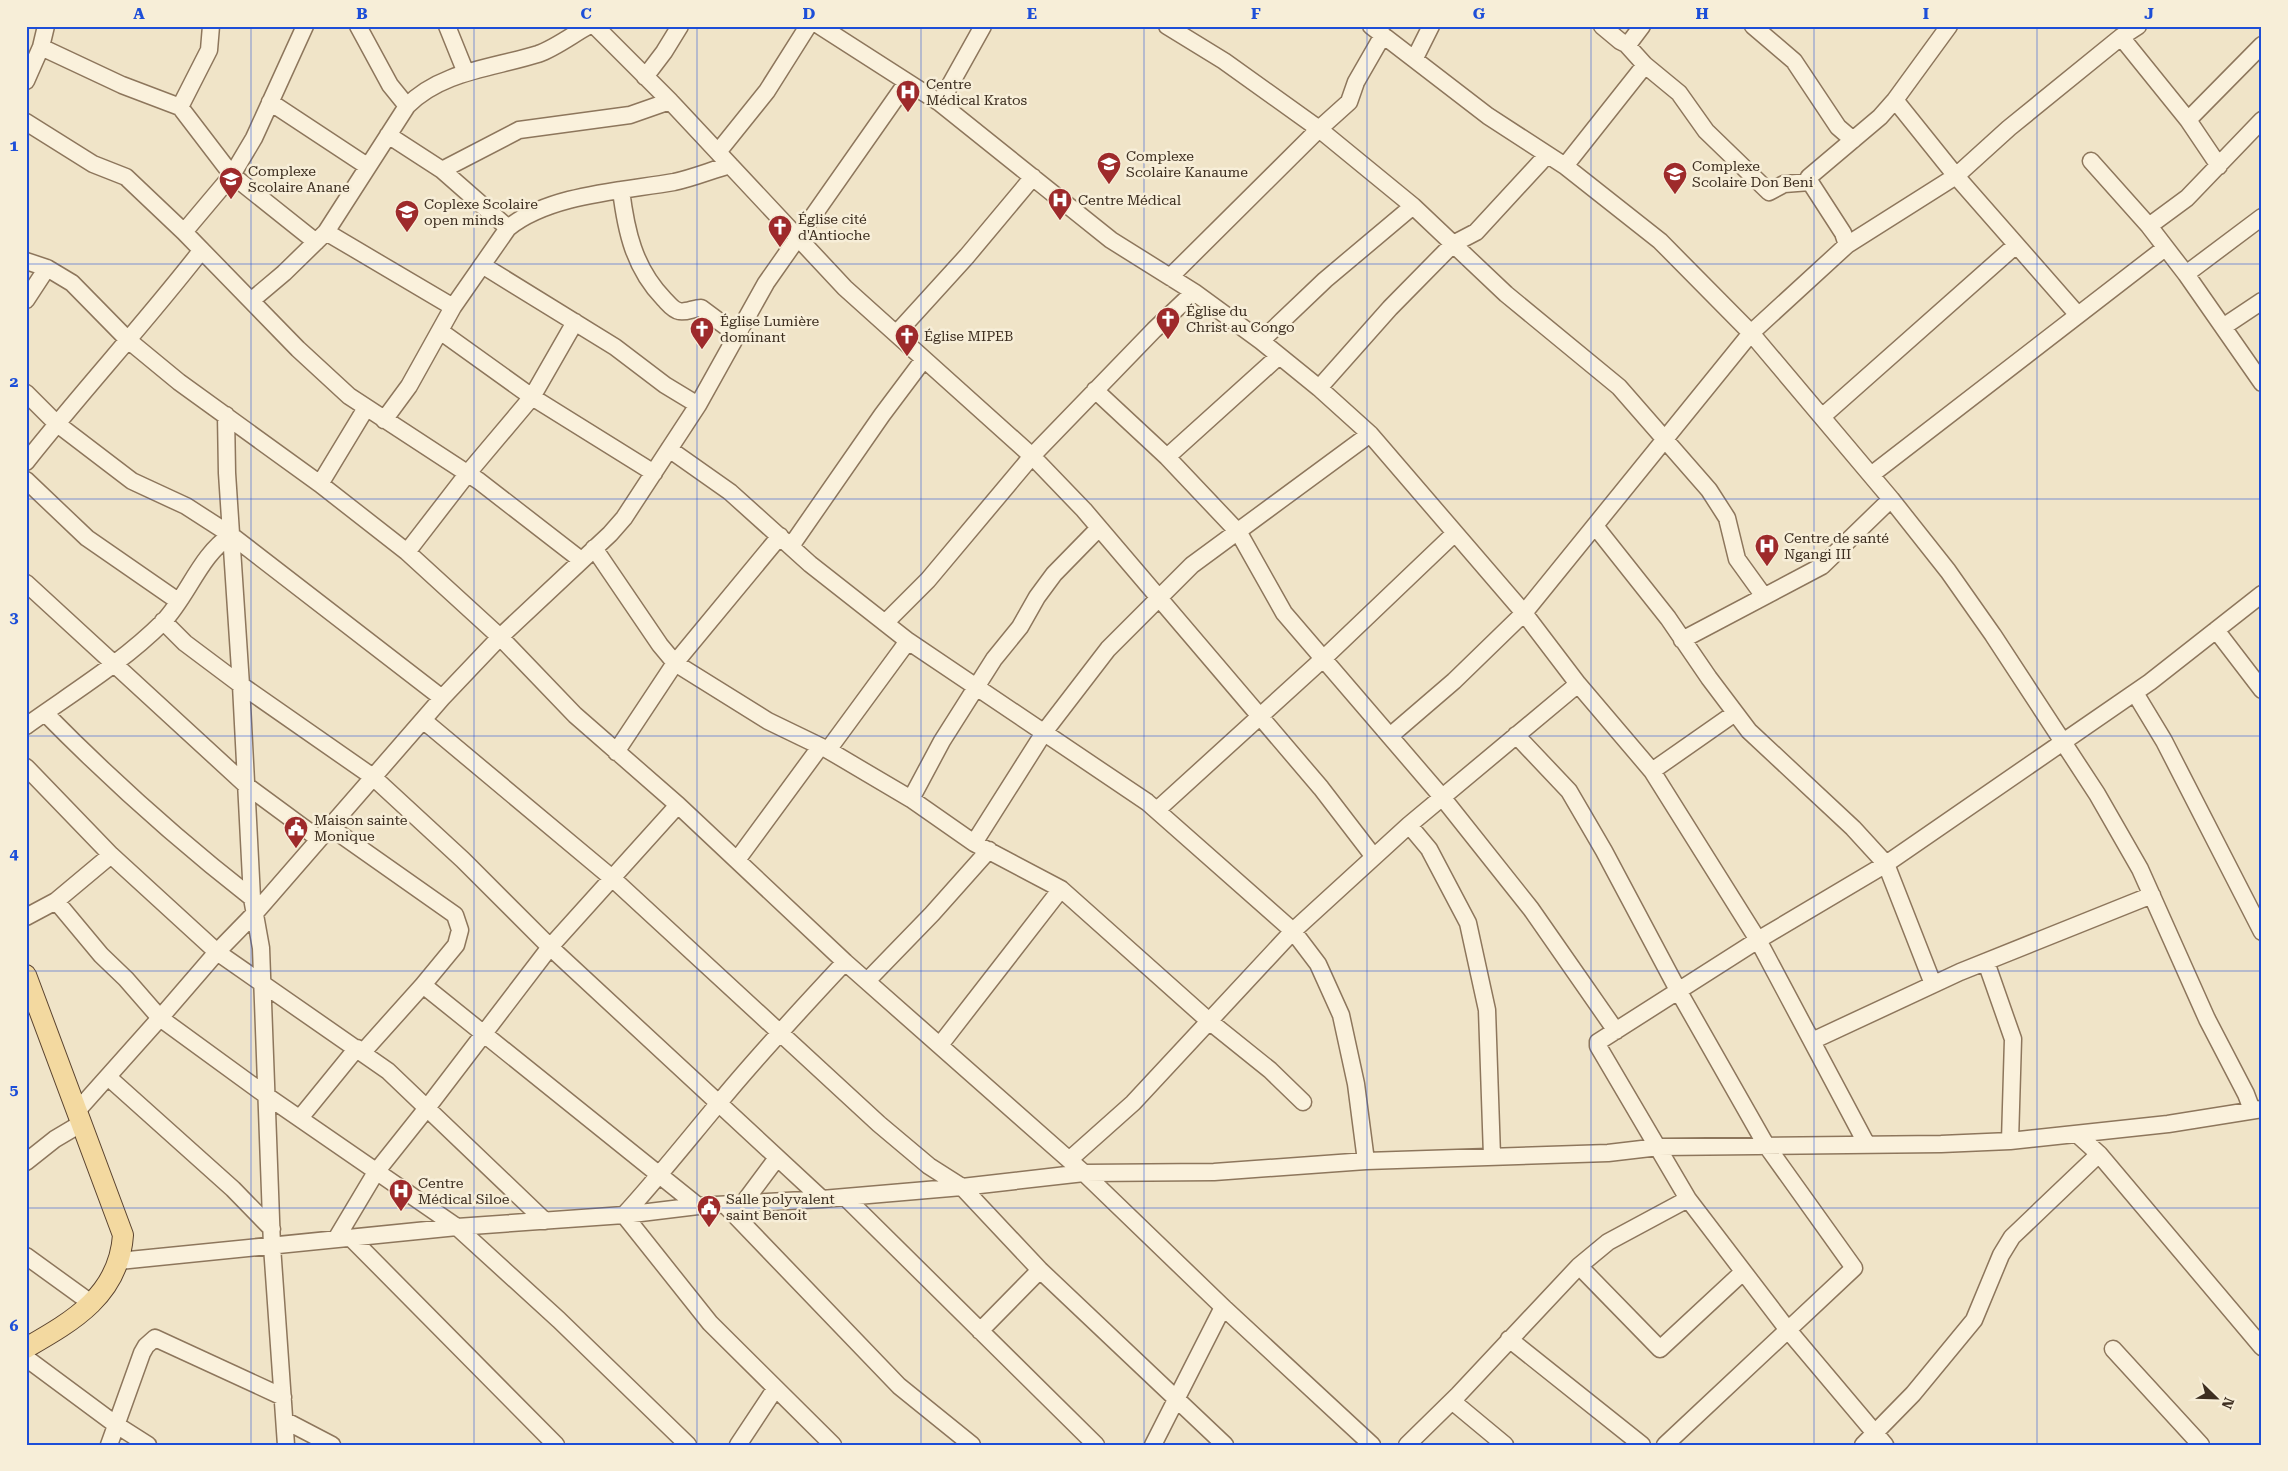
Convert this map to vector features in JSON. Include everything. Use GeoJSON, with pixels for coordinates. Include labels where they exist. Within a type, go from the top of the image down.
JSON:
{"type":"FeatureCollection","features":[{"type":"Feature","properties":{"kind":"main road"},"geometry":{"type":"LineString","coordinates":[[26,975],[123,1235],[119,1261],[110,1282],[91,1303],[67,1323],[26,1348]]}},
{"type":"Feature","properties":{"kind":"street"},"geometry":{"type":"LineString","coordinates":[[26,81],[41,47],[46,26]]}},
{"type":"Feature","properties":{"kind":"street"},"geometry":{"type":"LineString","coordinates":[[180,107],[209,50],[211,26]]}},
{"type":"Feature","properties":{"kind":"street"},"geometry":{"type":"LineString","coordinates":[[184,232],[232,175],[254,138],[305,26]]}},
{"type":"Feature","properties":{"kind":"street"},"geometry":{"type":"LineString","coordinates":[[358,26],[390,84],[407,106]]}},
{"type":"Feature","properties":{"kind":"street"},"geometry":{"type":"LineString","coordinates":[[448,26],[466,73]]}},
{"type":"Feature","properties":{"kind":"street"},"geometry":{"type":"LineString","coordinates":[[252,300],[284,273],[320,237],[407,106],[430,86],[466,73],[540,53],[588,26]]}},
{"type":"Feature","properties":{"kind":"street"},"geometry":{"type":"LineString","coordinates":[[595,26],[670,101],[845,288],[1032,456],[1099,528],[1259,718],[1321,788],[1374,857]]}},
{"type":"Feature","properties":{"kind":"street"},"geometry":{"type":"LineString","coordinates":[[645,77],[664,52],[680,26]]}},
{"type":"Feature","properties":{"kind":"street"},"geometry":{"type":"LineString","coordinates":[[718,152],[767,91],[808,26]]}},
{"type":"Feature","properties":{"kind":"street"},"geometry":{"type":"LineString","coordinates":[[940,103],[982,26]]}},
{"type":"Feature","properties":{"kind":"street"},"geometry":{"type":"LineString","coordinates":[[1167,26],[1224,61],[1319,129],[1413,206],[1506,294],[1619,387],[1709,490],[1724,512],[1737,560],[1763,596]]}},
{"type":"Feature","properties":{"kind":"street"},"geometry":{"type":"LineString","coordinates":[[1415,58],[1431,26]]}},
{"type":"Feature","properties":{"kind":"street"},"geometry":{"type":"LineString","coordinates":[[1602,26],[1626,44],[1645,65],[1679,93],[1706,131],[1769,192],[1784,184],[1810,182]]}},
{"type":"Feature","properties":{"kind":"street"},"geometry":{"type":"LineString","coordinates":[[1626,44],[1630,42],[1642,26]]}},
{"type":"Feature","properties":{"kind":"street"},"geometry":{"type":"LineString","coordinates":[[1846,245],[1844,233],[1810,182],[1809,176],[1880,117],[1895,100],[1949,26]]}},
{"type":"Feature","properties":{"kind":"street"},"geometry":{"type":"LineString","coordinates":[[1390,736],[1454,681],[1524,613],[1751,333],[1846,245],[1956,176],[2009,128],[2121,37],[2138,26]]}},
{"type":"Feature","properties":{"kind":"street"},"geometry":{"type":"LineString","coordinates":[[824,27],[940,103],[1111,240],[1194,292],[1260,341],[1319,388],[1370,434],[1524,613],[1578,684],[1652,770],[1758,940],[1866,1144]]}},
{"type":"Feature","properties":{"kind":"street"},"geometry":{"type":"LineString","coordinates":[[1755,27],[1794,62],[1838,127],[1853,140]]}},
{"type":"Feature","properties":{"kind":"street"},"geometry":{"type":"LineString","coordinates":[[119,1261],[457,1227],[624,1215],[698,1206],[822,1199],[962,1187],[1084,1173],[1214,1172],[1366,1161],[1608,1153],[1659,1147],[1941,1144],[2010,1141],[2168,1124],[2257,1110],[2246,1094],[2206,1019],[2136,860],[2064,743],[1993,635],[1948,571],[1891,498],[1751,333],[1660,241],[1565,166],[1488,116],[1415,58],[1377,31],[1349,102],[1319,129],[1170,277]]}},
{"type":"Feature","properties":{"kind":"street"},"geometry":{"type":"LineString","coordinates":[[2121,37],[2188,120],[2219,166]]}},
{"type":"Feature","properties":{"kind":"street"},"geometry":{"type":"LineString","coordinates":[[2188,120],[2262,45]]}},
{"type":"Feature","properties":{"kind":"street"},"geometry":{"type":"LineString","coordinates":[[41,47],[122,85],[180,107],[232,175],[320,237],[453,307]]}},
{"type":"Feature","properties":{"kind":"street"},"geometry":{"type":"LineString","coordinates":[[1565,166],[1645,65]]}},
{"type":"Feature","properties":{"kind":"street"},"geometry":{"type":"LineString","coordinates":[[26,1162],[79,1117],[108,1077],[217,952],[254,905],[325,833],[442,698],[500,637],[624,518],[698,405],[766,283],[906,82]]}},
{"type":"Feature","properties":{"kind":"street"},"geometry":{"type":"LineString","coordinates":[[1895,100],[1956,176],[2078,315]]}},
{"type":"Feature","properties":{"kind":"street"},"geometry":{"type":"LineString","coordinates":[[442,170],[519,130],[630,116],[670,101]]}},
{"type":"Feature","properties":{"kind":"street"},"geometry":{"type":"LineString","coordinates":[[270,102],[367,166]]}},
{"type":"Feature","properties":{"kind":"street"},"geometry":{"type":"LineString","coordinates":[[2149,226],[2187,198],[2262,120]]}},
{"type":"Feature","properties":{"kind":"street"},"geometry":{"type":"LineString","coordinates":[[26,122],[93,164],[126,177],[184,232],[298,349],[349,396],[468,473],[581,560]]}},
{"type":"Feature","properties":{"kind":"street"},"geometry":{"type":"LineString","coordinates":[[388,135],[442,170],[508,228]]}},
{"type":"Feature","properties":{"kind":"street"},"geometry":{"type":"LineString","coordinates":[[1319,388],[1390,308],[1453,244],[1476,232],[1547,155]]}},
{"type":"Feature","properties":{"kind":"street"},"geometry":{"type":"LineString","coordinates":[[2091,161],[2149,226],[2186,274],[2262,383]]}},
{"type":"Feature","properties":{"kind":"street"},"geometry":{"type":"LineString","coordinates":[[384,420],[409,386],[453,307],[508,228],[520,219],[576,199],[676,182],[730,165]]}},
{"type":"Feature","properties":{"kind":"street"},"geometry":{"type":"LineString","coordinates":[[897,333],[967,256],[1033,177]]}},
{"type":"Feature","properties":{"kind":"street"},"geometry":{"type":"LineString","coordinates":[[621,190],[626,228],[636,255],[648,279],[659,293],[675,310],[682,312],[701,308],[736,334]]}},
{"type":"Feature","properties":{"kind":"street"},"geometry":{"type":"LineString","coordinates":[[1260,341],[1325,280],[1413,206]]}},
{"type":"Feature","properties":{"kind":"street"},"geometry":{"type":"LineString","coordinates":[[2186,274],[2262,217]]}},
{"type":"Feature","properties":{"kind":"street"},"geometry":{"type":"LineString","coordinates":[[1823,416],[2016,245]]}},
{"type":"Feature","properties":{"kind":"street"},"geometry":{"type":"LineString","coordinates":[[1871,475],[2165,248]]}},
{"type":"Feature","properties":{"kind":"street"},"geometry":{"type":"LineString","coordinates":[[26,462],[56,423],[128,340],[201,251]]}},
{"type":"Feature","properties":{"kind":"street"},"geometry":{"type":"LineString","coordinates":[[26,261],[47,268],[72,283],[128,340],[320,484],[407,552],[500,637],[575,715],[678,805],[845,962],[1084,1173],[1223,1307],[1372,1445]]}},
{"type":"Feature","properties":{"kind":"street"},"geometry":{"type":"LineString","coordinates":[[482,265],[615,347],[665,386],[698,405]]}},
{"type":"Feature","properties":{"kind":"street"},"geometry":{"type":"LineString","coordinates":[[26,300],[47,268]]}},
{"type":"Feature","properties":{"kind":"street"},"geometry":{"type":"LineString","coordinates":[[885,623],[928,580],[1032,456],[1095,390],[1194,292]]}},
{"type":"Feature","properties":{"kind":"street"},"geometry":{"type":"LineString","coordinates":[[2223,327],[2262,301]]}},
{"type":"Feature","properties":{"kind":"street"},"geometry":{"type":"LineString","coordinates":[[407,552],[468,473],[532,397],[575,322]]}},
{"type":"Feature","properties":{"kind":"street"},"geometry":{"type":"LineString","coordinates":[[440,331],[532,397],[654,472]]}},
{"type":"Feature","properties":{"kind":"street"},"geometry":{"type":"LineString","coordinates":[[1168,457],[1279,356]]}},
{"type":"Feature","properties":{"kind":"street"},"geometry":{"type":"LineString","coordinates":[[616,752],[675,663],[786,541],[924,359]]}},
{"type":"Feature","properties":{"kind":"street"},"geometry":{"type":"LineString","coordinates":[[1095,390],[1168,457],[1239,533],[1284,613],[1442,797],[1531,909],[1616,1031]]}},
{"type":"Feature","properties":{"kind":"street"},"geometry":{"type":"LineString","coordinates":[[26,393],[56,423],[132,481],[186,506],[231,535],[442,698]]}},
{"type":"Feature","properties":{"kind":"street"},"geometry":{"type":"LineString","coordinates":[[320,484],[366,408]]}},
{"type":"Feature","properties":{"kind":"street"},"geometry":{"type":"LineString","coordinates":[[226,415],[231,535],[254,905],[261,948],[272,1246],[286,1421],[286,1445]]}},
{"type":"Feature","properties":{"kind":"street"},"geometry":{"type":"LineString","coordinates":[[974,843],[1045,731],[1108,649],[1192,565],[1239,533],[1370,434]]}},
{"type":"Feature","properties":{"kind":"street"},"geometry":{"type":"LineString","coordinates":[[669,448],[730,492],[810,564],[908,641],[1045,731],[1157,810],[1293,931],[1318,964],[1341,1015],[1356,1084],[1366,1161]]}},
{"type":"Feature","properties":{"kind":"street"},"geometry":{"type":"LineString","coordinates":[[26,480],[87,538],[178,601]]}},
{"type":"Feature","properties":{"kind":"street"},"geometry":{"type":"LineString","coordinates":[[1682,640],[1822,566],[1891,498]]}},
{"type":"Feature","properties":{"kind":"street"},"geometry":{"type":"LineString","coordinates":[[1595,526],[1754,737],[1853,828],[1886,864],[1933,984]]}},
{"type":"Feature","properties":{"kind":"street"},"geometry":{"type":"LineString","coordinates":[[911,799],[942,741],[983,674],[1020,627],[1037,597],[1054,574],[1099,528]]}},
{"type":"Feature","properties":{"kind":"street"},"geometry":{"type":"LineString","coordinates":[[1157,810],[1324,658],[1455,533]]}},
{"type":"Feature","properties":{"kind":"street"},"geometry":{"type":"LineString","coordinates":[[26,726],[114,663],[163,621],[212,553],[222,541],[231,535]]}},
{"type":"Feature","properties":{"kind":"street"},"geometry":{"type":"LineString","coordinates":[[594,548],[660,645],[675,663],[768,721],[824,749],[911,799],[974,843],[1061,888],[1209,1021],[1270,1070],[1303,1102]]}},
{"type":"Feature","properties":{"kind":"street"},"geometry":{"type":"LineString","coordinates":[[26,583],[247,786],[455,915],[459,922],[459,938],[423,985],[360,1050],[300,1118]]}},
{"type":"Feature","properties":{"kind":"street"},"geometry":{"type":"LineString","coordinates":[[2099,1154],[2012,1237],[2001,1255],[1974,1320],[1874,1441],[1688,1199],[1598,1046],[1600,1039],[1680,992],[1758,940],[1886,864],[2064,743],[2135,693],[2262,594]]}},
{"type":"Feature","properties":{"kind":"street"},"geometry":{"type":"LineString","coordinates":[[163,621],[185,643],[241,685],[373,777],[463,860],[550,947],[822,1199]]}},
{"type":"Feature","properties":{"kind":"street"},"geometry":{"type":"LineString","coordinates":[[2216,630],[2262,690]]}},
{"type":"Feature","properties":{"kind":"street"},"geometry":{"type":"LineString","coordinates":[[737,860],[908,641]]}},
{"type":"Feature","properties":{"kind":"street"},"geometry":{"type":"LineString","coordinates":[[1069,1160],[1133,1103],[1293,931],[1409,825],[1578,684]]}},
{"type":"Feature","properties":{"kind":"street"},"geometry":{"type":"LineString","coordinates":[[2135,693],[2164,741],[2262,932]]}},
{"type":"Feature","properties":{"kind":"street"},"geometry":{"type":"LineString","coordinates":[[45,713],[105,772],[254,905]]}},
{"type":"Feature","properties":{"kind":"street"},"geometry":{"type":"LineString","coordinates":[[1652,770],[1735,713]]}},
{"type":"Feature","properties":{"kind":"street"},"geometry":{"type":"LineString","coordinates":[[423,720],[612,878],[779,1033],[922,1160],[962,1187],[1040,1270],[1225,1445]]}},
{"type":"Feature","properties":{"kind":"street"},"geometry":{"type":"LineString","coordinates":[[1516,735],[1569,791],[1766,1145],[1854,1268],[1665,1445]]}},
{"type":"Feature","properties":{"kind":"street"},"geometry":{"type":"LineString","coordinates":[[26,766],[111,855],[217,952],[388,1071],[545,1221]]}},
{"type":"Feature","properties":{"kind":"street"},"geometry":{"type":"LineString","coordinates":[[344,1238],[376,1172],[428,1108],[550,947],[678,805]]}},
{"type":"Feature","properties":{"kind":"street"},"geometry":{"type":"LineString","coordinates":[[1409,825],[1428,849],[1468,923],[1487,1010],[1492,1156]]}},
{"type":"Feature","properties":{"kind":"street"},"geometry":{"type":"LineString","coordinates":[[867,981],[932,914],[990,850]]}},
{"type":"Feature","properties":{"kind":"street"},"geometry":{"type":"LineString","coordinates":[[26,917],[56,901],[111,855]]}},
{"type":"Feature","properties":{"kind":"street"},"geometry":{"type":"LineString","coordinates":[[940,1045],[1061,888]]}},
{"type":"Feature","properties":{"kind":"street"},"geometry":{"type":"LineString","coordinates":[[1812,1041],[1933,984],[2152,895]]}},
{"type":"Feature","properties":{"kind":"street"},"geometry":{"type":"LineString","coordinates":[[56,901],[101,956],[126,979],[160,1018],[267,1096],[457,1227],[559,1320],[688,1445]]}},
{"type":"Feature","properties":{"kind":"street"},"geometry":{"type":"LineString","coordinates":[[624,1215],[660,1176],[718,1103],[779,1033],[845,962]]}},
{"type":"Feature","properties":{"kind":"street"},"geometry":{"type":"LineString","coordinates":[[1986,962],[2013,1039],[2010,1141]]}},
{"type":"Feature","properties":{"kind":"street"},"geometry":{"type":"LineString","coordinates":[[423,985],[698,1206]]}},
{"type":"Feature","properties":{"kind":"street"},"geometry":{"type":"LineString","coordinates":[[108,1077],[233,1189],[272,1229]]}},
{"type":"Feature","properties":{"kind":"street"},"geometry":{"type":"LineString","coordinates":[[2078,1135],[2099,1154],[2262,1347]]}},
{"type":"Feature","properties":{"kind":"street"},"geometry":{"type":"LineString","coordinates":[[734,1205],[777,1158]]}},
{"type":"Feature","properties":{"kind":"street"},"geometry":{"type":"LineString","coordinates":[[845,1197],[1096,1445]]}},
{"type":"Feature","properties":{"kind":"street"},"geometry":{"type":"LineString","coordinates":[[1407,1445],[1452,1401],[1579,1266],[1608,1242],[1688,1199]]}},
{"type":"Feature","properties":{"kind":"street"},"geometry":{"type":"LineString","coordinates":[[734,1205],[899,1386],[972,1445]]}},
{"type":"Feature","properties":{"kind":"street"},"geometry":{"type":"LineString","coordinates":[[624,1215],[710,1323],[775,1390],[833,1445]]}},
{"type":"Feature","properties":{"kind":"street"},"geometry":{"type":"LineString","coordinates":[[344,1238],[556,1445]]}},
{"type":"Feature","properties":{"kind":"street"},"geometry":{"type":"LineString","coordinates":[[26,1256],[91,1303]]}},
{"type":"Feature","properties":{"kind":"street"},"geometry":{"type":"LineString","coordinates":[[1579,1266],[1660,1349],[1743,1272]]}},
{"type":"Feature","properties":{"kind":"street"},"geometry":{"type":"LineString","coordinates":[[980,1330],[1040,1270]]}},
{"type":"Feature","properties":{"kind":"street"},"geometry":{"type":"LineString","coordinates":[[1153,1445],[1175,1397],[1223,1307]]}},
{"type":"Feature","properties":{"kind":"street"},"geometry":{"type":"LineString","coordinates":[[109,1445],[142,1353],[146,1346],[155,1338],[283,1398]]}},
{"type":"Feature","properties":{"kind":"street"},"geometry":{"type":"LineString","coordinates":[[1509,1339],[1642,1445]]}},
{"type":"Feature","properties":{"kind":"street"},"geometry":{"type":"LineString","coordinates":[[2113,1349],[2201,1445]]}},
{"type":"Feature","properties":{"kind":"street"},"geometry":{"type":"LineString","coordinates":[[26,1358],[115,1424],[148,1445]]}},
{"type":"Feature","properties":{"kind":"street"},"geometry":{"type":"LineString","coordinates":[[738,1445],[775,1390]]}},
{"type":"Feature","properties":{"kind":"street"},"geometry":{"type":"LineString","coordinates":[[1452,1401],[1505,1445]]}},
{"type":"Feature","properties":{"kind":"street"},"geometry":{"type":"LineString","coordinates":[[286,1421],[332,1445]]}},
{"type":"Feature","properties":{"kind":"place","name":"Centre Médical Kratos"},"geometry":{"type":"Point","coordinates":[908,113]}},
{"type":"Feature","properties":{"kind":"place","name":"Complexe Scolaire Kanaume"},"geometry":{"type":"Point","coordinates":[1109,185]}},
{"type":"Feature","properties":{"kind":"place","name":"Complexe Scolaire Don Beni"},"geometry":{"type":"Point","coordinates":[1675,195]}},
{"type":"Feature","properties":{"kind":"place","name":"Complexe Scolaire Anane"},"geometry":{"type":"Point","coordinates":[231,200]}},
{"type":"Feature","properties":{"kind":"place","name":"Centre Médical"},"geometry":{"type":"Point","coordinates":[1060,221]}},
{"type":"Feature","properties":{"kind":"place","name":"Coplexe Scolaire open minds"},"geometry":{"type":"Point","coordinates":[407,233]}},
{"type":"Feature","properties":{"kind":"place","name":"Église cité d'Antioche"},"geometry":{"type":"Point","coordinates":[780,248]}},
{"type":"Feature","properties":{"kind":"place","name":"Église du Christ au Congo"},"geometry":{"type":"Point","coordinates":[1168,340]}},
{"type":"Feature","properties":{"kind":"place","name":"Église Lumière dominant"},"geometry":{"type":"Point","coordinates":[702,350]}},
{"type":"Feature","properties":{"kind":"place","name":"Église MIPEB"},"geometry":{"type":"Point","coordinates":[907,357]}},
{"type":"Feature","properties":{"kind":"place","name":"Centre de santé Ngangi III"},"geometry":{"type":"Point","coordinates":[1767,567]}},
{"type":"Feature","properties":{"kind":"place","name":"Maison sainte Monique"},"geometry":{"type":"Point","coordinates":[296,849]}},
{"type":"Feature","properties":{"kind":"place","name":"Centre Médical Siloe"},"geometry":{"type":"Point","coordinates":[401,1212]}},
{"type":"Feature","properties":{"kind":"place","name":"Salle polyvalent saint Benoit"},"geometry":{"type":"Point","coordinates":[709,1228]}}]}
